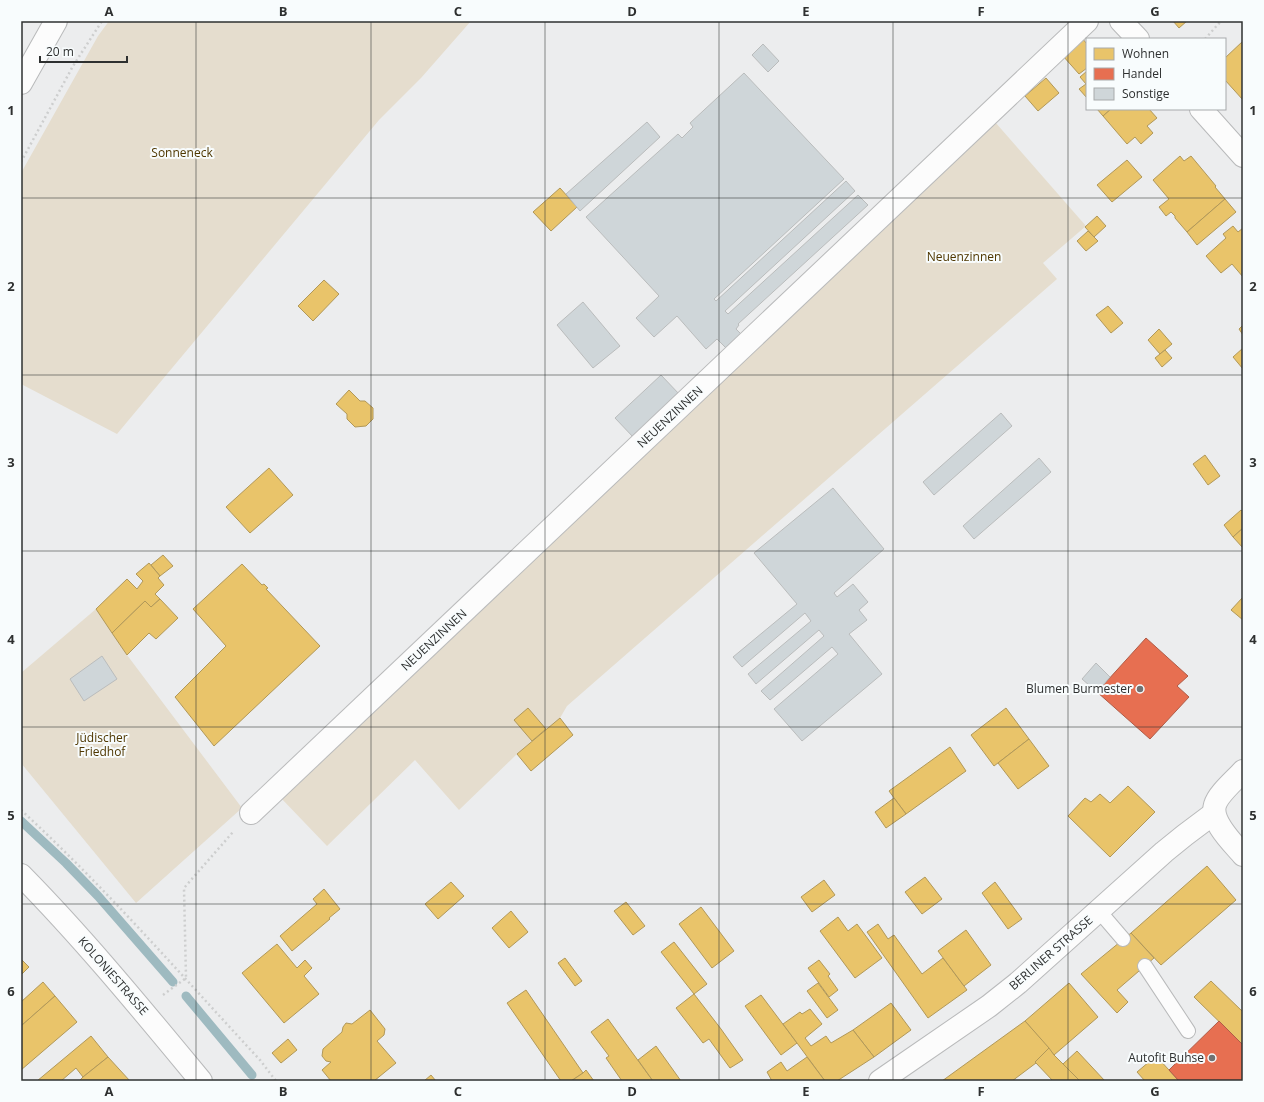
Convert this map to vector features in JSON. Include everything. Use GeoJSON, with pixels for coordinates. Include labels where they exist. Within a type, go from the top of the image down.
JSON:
{"type":"FeatureCollection","features":[{"type":"Feature","properties":{"kind":"street"},"geometry":{"type":"LineString","coordinates":[[21,84],[56,21]]}},
{"type":"Feature","properties":{"kind":"street","name":"NEUENZINNEN"},"geometry":{"type":"LineString","coordinates":[[251,812],[1087,21]]}},
{"type":"Feature","properties":{"kind":"street"},"geometry":{"type":"LineString","coordinates":[[1122,21],[1137,38]]}},
{"type":"Feature","properties":{"kind":"street"},"geometry":{"type":"LineString","coordinates":[[1202,110],[1243,156]]}},
{"type":"Feature","properties":{"kind":"street"},"geometry":{"type":"LineString","coordinates":[[1243,771],[1215,804],[1213,814],[1224,834],[1243,856]]}},
{"type":"Feature","properties":{"kind":"street","name":"BERLINER STRASSE"},"geometry":{"type":"LineString","coordinates":[[880,1081],[989,1006],[1018,983],[1164,852],[1213,814]]}},
{"type":"Feature","properties":{"kind":"street","name":"KOLONIESTRASSE"},"geometry":{"type":"LineString","coordinates":[[21,875],[50,904],[143,1011],[201,1081]]}},
{"type":"Feature","properties":{"kind":"lane"},"geometry":{"type":"LineString","coordinates":[[1099,911],[1123,939]]}},
{"type":"Feature","properties":{"kind":"lane"},"geometry":{"type":"LineString","coordinates":[[1145,966],[1188,1031]]}},
{"type":"Feature","properties":{"kind":"path"},"geometry":{"type":"LineString","coordinates":[[21,162],[73,66],[102,21]]}},
{"type":"Feature","properties":{"kind":"path"},"geometry":{"type":"LineString","coordinates":[[1206,38],[1221,21]]}},
{"type":"Feature","properties":{"kind":"path"},"geometry":{"type":"LineString","coordinates":[[21,810],[67,852],[186,978],[260,1060],[276,1081]]}},
{"type":"Feature","properties":{"kind":"path"},"geometry":{"type":"LineString","coordinates":[[186,978],[184,888],[251,812]]}},
{"type":"Feature","properties":{"kind":"path"},"geometry":{"type":"LineString","coordinates":[[143,1011],[186,978]]}},
{"type":"Feature","properties":{"kind":"green space","name":"Sonneneck"},"geometry":{"type":"Polygon","coordinates":[[[109,21],[471,21],[421,78],[379,120],[117,434],[21,384],[21,173],[98,36],[109,21]]]}},
{"type":"Feature","properties":{"kind":"green space","name":"Neuenzinnen"},"geometry":{"type":"Polygon","coordinates":[[[995,122],[1086,226],[1043,263],[1057,279],[567,706],[560,718],[517,754],[459,810],[415,760],[327,846],[280,797],[995,122]]]}},
{"type":"Feature","properties":{"kind":"green space","name":"Jüdischer Friedhof"},"geometry":{"type":"Polygon","coordinates":[[[96,609],[127,655],[242,808],[136,903],[21,763],[21,673],[96,609]]]}},
{"type":"Feature","properties":{"kind":"building: Wohnen"},"geometry":{"type":"Polygon","coordinates":[[[1173,21],[1187,21],[1179,28],[1173,21]]]}},
{"type":"Feature","properties":{"kind":"building: Wohnen"},"geometry":{"type":"Polygon","coordinates":[[[1082,38],[1086,43],[1086,69],[1079,74],[1063,56],[1082,38]]]}},
{"type":"Feature","properties":{"kind":"building: Wohnen"},"geometry":{"type":"Polygon","coordinates":[[[1243,41],[1243,100],[1226,81],[1226,57],[1243,41]]]}},
{"type":"Feature","properties":{"kind":"building: Wohnen"},"geometry":{"type":"Polygon","coordinates":[[[1086,72],[1086,84],[1080,77],[1086,72]]]}},
{"type":"Feature","properties":{"kind":"building: Wohnen"},"geometry":{"type":"Polygon","coordinates":[[[1046,78],[1059,93],[1038,111],[1025,96],[1046,78]]]}},
{"type":"Feature","properties":{"kind":"building: Wohnen"},"geometry":{"type":"Polygon","coordinates":[[[1086,84],[1086,97],[1079,89],[1086,84]]]}},
{"type":"Feature","properties":{"kind":"building: Wohnen"},"geometry":{"type":"Polygon","coordinates":[[[1098,110],[1110,110],[1103,116],[1098,110]]]}},
{"type":"Feature","properties":{"kind":"building: Wohnen"},"geometry":{"type":"Polygon","coordinates":[[[1110,110],[1150,110],[1157,118],[1147,126],[1153,133],[1141,144],[1135,137],[1127,144],[1103,116],[1110,110]]]}},
{"type":"Feature","properties":{"kind":"building: Wohnen"},"geometry":{"type":"Polygon","coordinates":[[[1180,156],[1184,161],[1191,156],[1225,199],[1187,232],[1171,212],[1166,216],[1159,207],[1169,199],[1153,180],[1180,156]]]}},
{"type":"Feature","properties":{"kind":"building: Wohnen"},"geometry":{"type":"Polygon","coordinates":[[[1127,160],[1142,177],[1112,202],[1097,185],[1127,160]]]}},
{"type":"Feature","properties":{"kind":"building: Wohnen"},"geometry":{"type":"Polygon","coordinates":[[[560,188],[577,207],[551,231],[533,212],[560,188]]]}},
{"type":"Feature","properties":{"kind":"building: Wohnen"},"geometry":{"type":"Polygon","coordinates":[[[1225,199],[1236,212],[1197,245],[1187,232],[1225,199]]]}},
{"type":"Feature","properties":{"kind":"building: Wohnen"},"geometry":{"type":"Polygon","coordinates":[[[1097,216],[1106,226],[1094,237],[1085,227],[1097,216]]]}},
{"type":"Feature","properties":{"kind":"building: Wohnen"},"geometry":{"type":"Polygon","coordinates":[[[1233,226],[1238,232],[1243,228],[1243,277],[1232,264],[1221,273],[1206,256],[1226,238],[1223,234],[1233,226]]]}},
{"type":"Feature","properties":{"kind":"building: Wohnen"},"geometry":{"type":"Polygon","coordinates":[[[1088,231],[1098,241],[1086,251],[1077,241],[1088,231]]]}},
{"type":"Feature","properties":{"kind":"building: Wohnen"},"geometry":{"type":"Polygon","coordinates":[[[324,280],[339,294],[313,321],[298,306],[324,280]]]}},
{"type":"Feature","properties":{"kind":"building: Wohnen"},"geometry":{"type":"Polygon","coordinates":[[[1108,306],[1123,323],[1111,333],[1096,315],[1108,306]]]}},
{"type":"Feature","properties":{"kind":"building: Wohnen"},"geometry":{"type":"Polygon","coordinates":[[[1243,325],[1243,335],[1239,329],[1243,325]]]}},
{"type":"Feature","properties":{"kind":"building: Wohnen"},"geometry":{"type":"Polygon","coordinates":[[[1159,329],[1172,344],[1160,354],[1148,340],[1159,329]]]}},
{"type":"Feature","properties":{"kind":"building: Wohnen"},"geometry":{"type":"Polygon","coordinates":[[[1243,348],[1243,369],[1233,357],[1243,348]]]}},
{"type":"Feature","properties":{"kind":"building: Wohnen"},"geometry":{"type":"Polygon","coordinates":[[[1165,350],[1172,358],[1162,367],[1155,358],[1165,350]]]}},
{"type":"Feature","properties":{"kind":"building: Wohnen"},"geometry":{"type":"Polygon","coordinates":[[[349,390],[360,401],[365,401],[373,408],[373,419],[366,426],[355,427],[347,419],[347,414],[336,404],[349,390]]]}},
{"type":"Feature","properties":{"kind":"building: Wohnen"},"geometry":{"type":"Polygon","coordinates":[[[1205,455],[1220,476],[1208,485],[1193,464],[1205,455]]]}},
{"type":"Feature","properties":{"kind":"building: Wohnen"},"geometry":{"type":"Polygon","coordinates":[[[269,468],[293,495],[250,533],[226,507],[269,468]]]}},
{"type":"Feature","properties":{"kind":"building: Wohnen"},"geometry":{"type":"Polygon","coordinates":[[[1241,510],[1243,512],[1243,528],[1233,537],[1224,525],[1241,510]]]}},
{"type":"Feature","properties":{"kind":"building: Wohnen"},"geometry":{"type":"Polygon","coordinates":[[[1243,528],[1243,548],[1233,537],[1243,528]]]}},
{"type":"Feature","properties":{"kind":"building: Wohnen"},"geometry":{"type":"Polygon","coordinates":[[[163,555],[173,566],[160,576],[151,565],[163,555]]]}},
{"type":"Feature","properties":{"kind":"building: Wohnen"},"geometry":{"type":"Polygon","coordinates":[[[149,563],[160,576],[158,578],[164,585],[155,594],[160,599],[151,607],[145,601],[112,633],[96,609],[127,579],[137,589],[143,581],[136,574],[149,563]]]}},
{"type":"Feature","properties":{"kind":"building: Wohnen"},"geometry":{"type":"Polygon","coordinates":[[[242,564],[262,585],[264,584],[268,588],[266,589],[320,646],[214,746],[175,697],[226,646],[193,609],[242,564]]]}},
{"type":"Feature","properties":{"kind":"building: Wohnen"},"geometry":{"type":"Polygon","coordinates":[[[1243,597],[1243,620],[1231,610],[1243,597]]]}},
{"type":"Feature","properties":{"kind":"building: Wohnen"},"geometry":{"type":"Polygon","coordinates":[[[160,599],[178,618],[156,639],[149,633],[127,655],[112,633],[145,601],[151,607],[160,599]]]}},
{"type":"Feature","properties":{"kind":"building: Wohnen"},"geometry":{"type":"Polygon","coordinates":[[[528,708],[546,729],[532,741],[514,720],[528,708]]]}},
{"type":"Feature","properties":{"kind":"building: Wohnen"},"geometry":{"type":"Polygon","coordinates":[[[1006,708],[1029,739],[994,766],[971,735],[1006,708]]]}},
{"type":"Feature","properties":{"kind":"building: Wohnen"},"geometry":{"type":"Polygon","coordinates":[[[560,718],[573,735],[531,771],[517,754],[560,718]]]}},
{"type":"Feature","properties":{"kind":"building: Wohnen"},"geometry":{"type":"Polygon","coordinates":[[[1029,739],[1049,766],[1018,789],[998,763],[1029,739]]]}},
{"type":"Feature","properties":{"kind":"building: Wohnen"},"geometry":{"type":"Polygon","coordinates":[[[950,747],[966,771],[906,814],[889,791],[950,747]]]}},
{"type":"Feature","properties":{"kind":"building: Wohnen"},"geometry":{"type":"Polygon","coordinates":[[[1128,786],[1155,812],[1110,857],[1068,816],[1085,798],[1091,802],[1100,794],[1110,803],[1128,786]]]}},
{"type":"Feature","properties":{"kind":"building: Wohnen"},"geometry":{"type":"Polygon","coordinates":[[[894,798],[906,814],[886,828],[875,812],[894,798]]]}},
{"type":"Feature","properties":{"kind":"building: Wohnen"},"geometry":{"type":"Polygon","coordinates":[[[1207,866],[1236,900],[1161,965],[1131,933],[1207,866]]]}},
{"type":"Feature","properties":{"kind":"building: Wohnen"},"geometry":{"type":"Polygon","coordinates":[[[925,877],[942,899],[922,914],[905,892],[925,877]]]}},
{"type":"Feature","properties":{"kind":"building: Wohnen"},"geometry":{"type":"Polygon","coordinates":[[[824,880],[835,895],[812,912],[801,897],[824,880]]]}},
{"type":"Feature","properties":{"kind":"building: Wohnen"},"geometry":{"type":"Polygon","coordinates":[[[451,882],[464,896],[438,919],[425,904],[451,882]]]}},
{"type":"Feature","properties":{"kind":"building: Wohnen"},"geometry":{"type":"Polygon","coordinates":[[[995,882],[1022,919],[1008,929],[982,893],[995,882]]]}},
{"type":"Feature","properties":{"kind":"building: Wohnen"},"geometry":{"type":"Polygon","coordinates":[[[324,889],[340,909],[292,951],[280,936],[317,904],[313,899],[324,889]]]}},
{"type":"Feature","properties":{"kind":"building: Wohnen"},"geometry":{"type":"Polygon","coordinates":[[[626,902],[645,926],[633,935],[614,911],[626,902]]]}},
{"type":"Feature","properties":{"kind":"building: Wohnen"},"geometry":{"type":"Polygon","coordinates":[[[701,907],[734,951],[712,968],[679,924],[701,907]]]}},
{"type":"Feature","properties":{"kind":"building: Wohnen"},"geometry":{"type":"Polygon","coordinates":[[[511,911],[528,932],[509,948],[492,928],[511,911]]]}},
{"type":"Feature","properties":{"kind":"building: Wohnen"},"geometry":{"type":"Polygon","coordinates":[[[838,917],[848,931],[857,924],[882,958],[855,978],[820,931],[838,917]]]}},
{"type":"Feature","properties":{"kind":"building: Wohnen"},"geometry":{"type":"Polygon","coordinates":[[[878,924],[888,939],[894,935],[922,974],[943,958],[967,990],[928,1018],[867,932],[878,924]]]}},
{"type":"Feature","properties":{"kind":"building: Wohnen"},"geometry":{"type":"Polygon","coordinates":[[[966,930],[991,965],[964,986],[938,951],[966,930]]]}},
{"type":"Feature","properties":{"kind":"building: Wohnen"},"geometry":{"type":"Polygon","coordinates":[[[1131,933],[1154,958],[1117,990],[1128,1002],[1117,1013],[1081,974],[1131,933]]]}},
{"type":"Feature","properties":{"kind":"building: Wohnen"},"geometry":{"type":"Polygon","coordinates":[[[674,942],[707,984],[694,994],[661,952],[674,942]]]}},
{"type":"Feature","properties":{"kind":"building: Wohnen"},"geometry":{"type":"Polygon","coordinates":[[[277,944],[297,968],[305,960],[312,968],[304,976],[319,994],[284,1023],[242,973],[277,944]]]}},
{"type":"Feature","properties":{"kind":"building: Wohnen"},"geometry":{"type":"Polygon","coordinates":[[[565,958],[582,981],[575,986],[558,963],[565,958]]]}},
{"type":"Feature","properties":{"kind":"building: Wohnen"},"geometry":{"type":"Polygon","coordinates":[[[21,959],[29,967],[21,975],[21,959]]]}},
{"type":"Feature","properties":{"kind":"building: Wohnen"},"geometry":{"type":"Polygon","coordinates":[[[819,960],[830,974],[828,976],[838,990],[829,997],[808,968],[819,960]]]}},
{"type":"Feature","properties":{"kind":"building: Wohnen"},"geometry":{"type":"Polygon","coordinates":[[[1211,981],[1243,1012],[1243,1045],[1194,997],[1211,981]]]}},
{"type":"Feature","properties":{"kind":"building: Wohnen"},"geometry":{"type":"Polygon","coordinates":[[[43,982],[55,996],[21,1026],[21,1002],[43,982]]]}},
{"type":"Feature","properties":{"kind":"building: Wohnen"},"geometry":{"type":"Polygon","coordinates":[[[818,983],[838,1010],[827,1018],[807,991],[818,983]]]}},
{"type":"Feature","properties":{"kind":"building: Wohnen"},"geometry":{"type":"Polygon","coordinates":[[[1069,983],[1098,1017],[1054,1055],[1025,1021],[1069,983]]]}},
{"type":"Feature","properties":{"kind":"building: Wohnen"},"geometry":{"type":"Polygon","coordinates":[[[526,990],[583,1073],[571,1081],[561,1081],[507,1003],[526,990]]]}},
{"type":"Feature","properties":{"kind":"building: Wohnen"},"geometry":{"type":"Polygon","coordinates":[[[694,994],[743,1060],[730,1068],[709,1039],[703,1043],[676,1008],[694,994]]]}},
{"type":"Feature","properties":{"kind":"building: Wohnen"},"geometry":{"type":"Polygon","coordinates":[[[761,995],[797,1043],[781,1055],[745,1006],[761,995]]]}},
{"type":"Feature","properties":{"kind":"building: Wohnen"},"geometry":{"type":"Polygon","coordinates":[[[55,996],[77,1022],[21,1070],[21,1026],[55,996]]]}},
{"type":"Feature","properties":{"kind":"building: Wohnen"},"geometry":{"type":"Polygon","coordinates":[[[891,1003],[911,1030],[874,1057],[853,1030],[891,1003]]]}},
{"type":"Feature","properties":{"kind":"building: Wohnen"},"geometry":{"type":"Polygon","coordinates":[[[810,1009],[822,1024],[805,1038],[811,1046],[826,1036],[831,1043],[853,1030],[874,1057],[837,1081],[825,1081],[783,1024],[800,1012],[802,1014],[810,1009]]]}},
{"type":"Feature","properties":{"kind":"building: Wohnen"},"geometry":{"type":"Polygon","coordinates":[[[370,1010],[385,1029],[384,1035],[377,1041],[396,1063],[374,1081],[331,1081],[322,1070],[331,1062],[326,1061],[322,1056],[323,1049],[342,1032],[346,1023],[352,1024],[370,1010]]]}},
{"type":"Feature","properties":{"kind":"building: Wohnen"},"geometry":{"type":"Polygon","coordinates":[[[608,1019],[653,1081],[622,1081],[606,1058],[609,1056],[591,1032],[608,1019]]]}},
{"type":"Feature","properties":{"kind":"building: Wohnen"},"geometry":{"type":"Polygon","coordinates":[[[1025,1021],[1049,1048],[1035,1062],[1036,1063],[1012,1081],[942,1081],[1025,1021]]]}},
{"type":"Feature","properties":{"kind":"building: Wohnen"},"geometry":{"type":"Polygon","coordinates":[[[91,1036],[108,1057],[83,1077],[76,1068],[61,1081],[37,1081],[91,1036]]]}},
{"type":"Feature","properties":{"kind":"building: Wohnen"},"geometry":{"type":"Polygon","coordinates":[[[288,1039],[297,1050],[281,1063],[272,1053],[288,1039]]]}},
{"type":"Feature","properties":{"kind":"building: Wohnen"},"geometry":{"type":"Polygon","coordinates":[[[656,1046],[681,1081],[653,1081],[638,1060],[656,1046]]]}},
{"type":"Feature","properties":{"kind":"building: Wohnen"},"geometry":{"type":"Polygon","coordinates":[[[1049,1048],[1080,1081],[1053,1081],[1035,1062],[1049,1048]]]}},
{"type":"Feature","properties":{"kind":"building: Wohnen"},"geometry":{"type":"Polygon","coordinates":[[[1077,1051],[1105,1081],[1080,1081],[1063,1064],[1077,1051]]]}},
{"type":"Feature","properties":{"kind":"building: Wohnen"},"geometry":{"type":"Polygon","coordinates":[[[1156,1056],[1179,1081],[1145,1081],[1137,1072],[1156,1056]]]}},
{"type":"Feature","properties":{"kind":"building: Wohnen"},"geometry":{"type":"Polygon","coordinates":[[[108,1057],[130,1081],[79,1081],[83,1077],[108,1057]]]}},
{"type":"Feature","properties":{"kind":"building: Wohnen"},"geometry":{"type":"Polygon","coordinates":[[[807,1057],[825,1081],[772,1081],[767,1072],[781,1062],[787,1071],[807,1057]]]}},
{"type":"Feature","properties":{"kind":"building: Wohnen"},"geometry":{"type":"Polygon","coordinates":[[[586,1070],[594,1081],[571,1081],[583,1073],[586,1070]]]}},
{"type":"Feature","properties":{"kind":"building: Wohnen"},"geometry":{"type":"Polygon","coordinates":[[[431,1075],[436,1081],[424,1081],[431,1075]]]}},
{"type":"Feature","properties":{"kind":"building: Handel","name":"Blumen Burmester"},"geometry":{"type":"Polygon","coordinates":[[[1146,638],[1188,676],[1177,686],[1189,697],[1150,739],[1097,692],[1146,638]]]}},
{"type":"Feature","properties":{"kind":"building: Handel","name":"Autofit Buhse"},"geometry":{"type":"Polygon","coordinates":[[[1219,1021],[1243,1045],[1243,1081],[1179,1081],[1169,1070],[1219,1021]]]}},
{"type":"Feature","properties":{"kind":"building: Sonstige"},"geometry":{"type":"Polygon","coordinates":[[[763,44],[779,61],[768,72],[752,55],[763,44]]]}},
{"type":"Feature","properties":{"kind":"building: Sonstige"},"geometry":{"type":"Polygon","coordinates":[[[744,73],[844,179],[714,299],[716,301],[846,181],[855,191],[725,311],[728,314],[858,195],[868,205],[738,324],[739,325],[736,329],[741,334],[726,348],[717,339],[706,349],[677,316],[654,337],[636,318],[659,296],[586,217],[678,134],[682,138],[693,127],[690,123],[744,73]]]}},
{"type":"Feature","properties":{"kind":"building: Sonstige"},"geometry":{"type":"Polygon","coordinates":[[[647,122],[660,137],[580,211],[566,194],[647,122]]]}},
{"type":"Feature","properties":{"kind":"building: Sonstige"},"geometry":{"type":"Polygon","coordinates":[[[583,302],[620,346],[593,368],[557,325],[583,302]]]}},
{"type":"Feature","properties":{"kind":"building: Sonstige"},"geometry":{"type":"Polygon","coordinates":[[[661,375],[680,395],[634,438],[615,418],[661,375]]]}},
{"type":"Feature","properties":{"kind":"building: Sonstige"},"geometry":{"type":"Polygon","coordinates":[[[1001,413],[1012,426],[934,495],[923,482],[1001,413]]]}},
{"type":"Feature","properties":{"kind":"building: Sonstige"},"geometry":{"type":"Polygon","coordinates":[[[1039,458],[1051,472],[974,539],[963,526],[1039,458]]]}},
{"type":"Feature","properties":{"kind":"building: Sonstige"},"geometry":{"type":"Polygon","coordinates":[[[833,488],[884,549],[834,593],[837,597],[853,584],[868,602],[859,610],[867,620],[849,634],[882,674],[802,741],[774,709],[838,654],[832,647],[770,700],[761,691],[824,636],[819,630],[756,684],[748,674],[811,621],[805,613],[742,667],[733,657],[797,604],[754,553],[833,488]]]}},
{"type":"Feature","properties":{"kind":"building: Sonstige"},"geometry":{"type":"Polygon","coordinates":[[[102,656],[117,679],[84,701],[70,679],[102,656]]]}},
{"type":"Feature","properties":{"kind":"building: Sonstige"},"geometry":{"type":"Polygon","coordinates":[[[1096,663],[1110,677],[1097,692],[1082,679],[1096,663]]]}},
{"type":"Feature","properties":{"kind":"waterway"},"geometry":{"type":"LineString","coordinates":[[21,821],[66,863],[98,896],[173,982]]}},
{"type":"Feature","properties":{"kind":"waterway"},"geometry":{"type":"LineString","coordinates":[[186,996],[252,1075]]}},
{"type":"Feature","properties":{"kind":"place","name":"Blumen Burmester"},"geometry":{"type":"Point","coordinates":[1140,689]}},
{"type":"Feature","properties":{"kind":"place","name":"Autofit Buhse"},"geometry":{"type":"Point","coordinates":[1212,1058]}}]}
